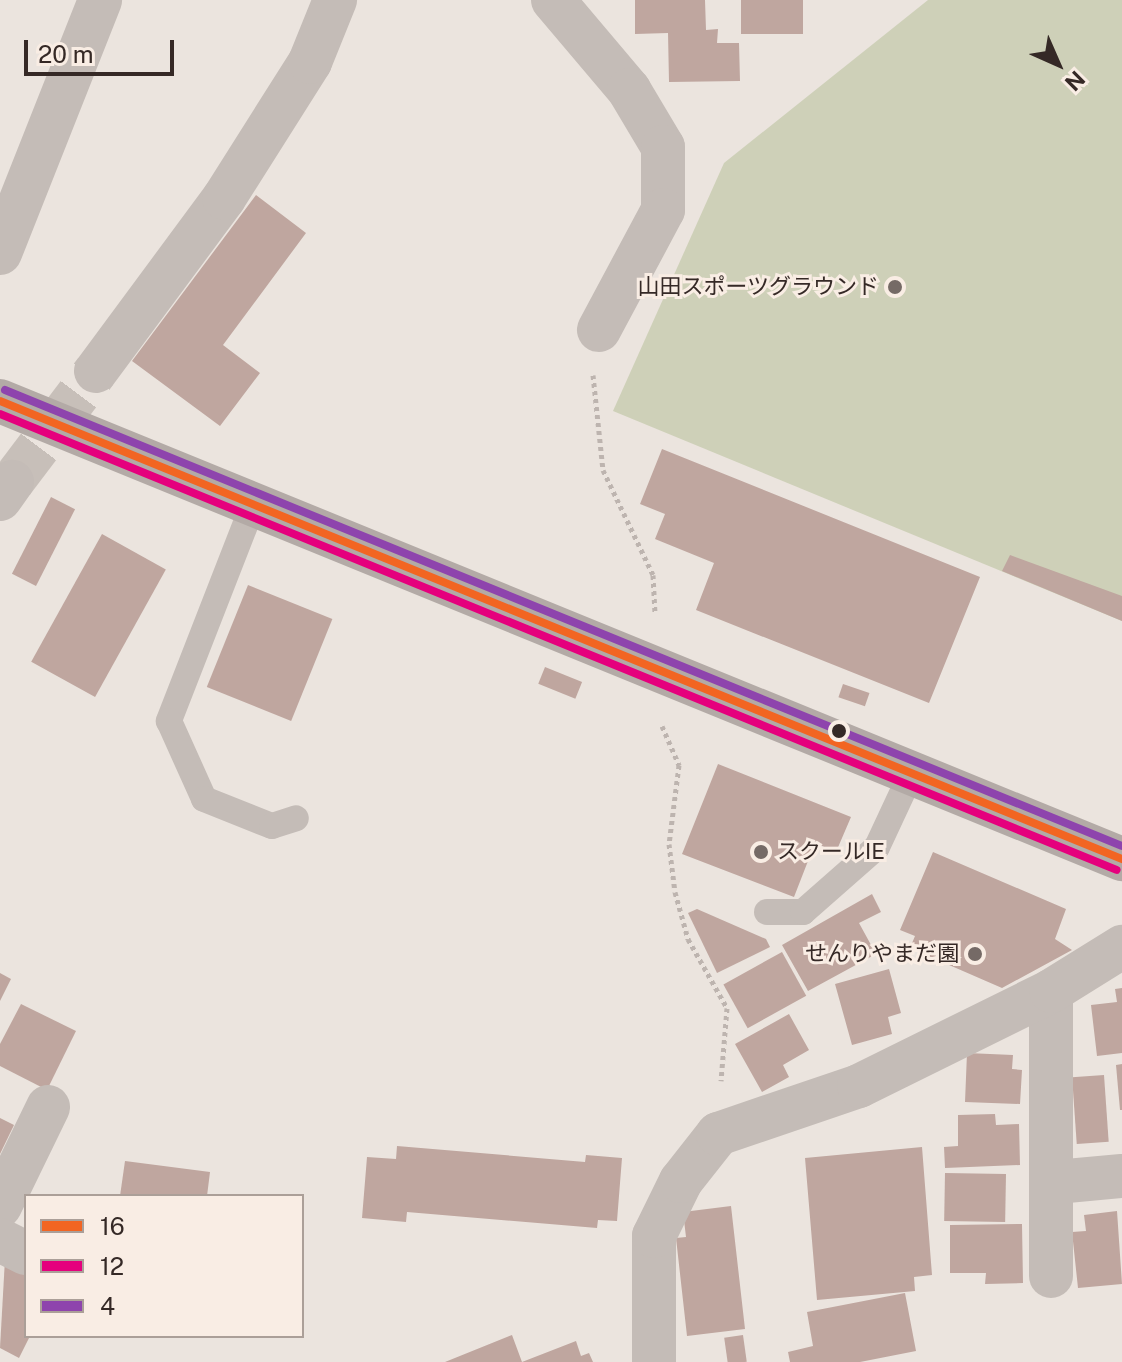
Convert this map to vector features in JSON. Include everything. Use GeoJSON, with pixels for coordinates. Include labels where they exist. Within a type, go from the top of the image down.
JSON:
{"type":"FeatureCollection","features":[{"type":"Feature","properties":{"kind":"main road"},"geometry":{"type":"LineString","coordinates":[[0,401],[1122,859]]}},
{"type":"Feature","properties":{"kind":"street"},"geometry":{"type":"LineString","coordinates":[[0,253],[100,0]]}},
{"type":"Feature","properties":{"kind":"street"},"geometry":{"type":"LineString","coordinates":[[96,371],[224,198],[310,62],[335,0]]}},
{"type":"Feature","properties":{"kind":"street"},"geometry":{"type":"LineString","coordinates":[[553,0],[629,90],[663,147],[663,210],[599,330]]}},
{"type":"Feature","properties":{"kind":"street"},"geometry":{"type":"LineString","coordinates":[[654,1362],[654,1236],[681,1181],[718,1134],[859,1086],[1051,991],[1122,947]]}},
{"type":"Feature","properties":{"kind":"street"},"geometry":{"type":"LineString","coordinates":[[1051,991],[1056,1182],[1051,1276]]}},
{"type":"Feature","properties":{"kind":"street"},"geometry":{"type":"LineString","coordinates":[[0,1206],[48,1107]]}},
{"type":"Feature","properties":{"kind":"street"},"geometry":{"type":"LineString","coordinates":[[1056,1182],[1122,1176]]}},
{"type":"Feature","properties":{"kind":"street"},"geometry":{"type":"LineString","coordinates":[[0,1240],[24,1252]]}},
{"type":"Feature","properties":{"kind":"lane"},"geometry":{"type":"LineString","coordinates":[[253,505],[169,721],[204,799],[272,826],[296,818]]}},
{"type":"Feature","properties":{"kind":"lane"},"geometry":{"type":"LineString","coordinates":[[767,912],[803,912],[877,847],[912,772]]}},
{"type":"Feature","properties":{"kind":"path"},"geometry":{"type":"LineString","coordinates":[[599,330],[591,385],[603,470],[653,575],[655,614]]}},
{"type":"Feature","properties":{"kind":"path"},"geometry":{"type":"LineString","coordinates":[[662,726],[679,765],[669,844],[675,892],[688,939],[727,1008],[718,1134]]}},
{"type":"Feature","properties":{"kind":"green space","name":"山田スポーツグラウンド"},"geometry":{"type":"Polygon","coordinates":[[[928,0],[1122,0],[1122,621],[613,411],[724,163],[928,0]]]}},
{"type":"Feature","properties":{"kind":"building"},"geometry":{"type":"Polygon","coordinates":[[[635,0],[705,0],[706,30],[718,29],[717,43],[739,43],[740,81],[669,82],[668,33],[635,34],[635,0]]]}},
{"type":"Feature","properties":{"kind":"building"},"geometry":{"type":"Polygon","coordinates":[[[741,0],[803,0],[803,34],[741,34],[741,0]]]}},
{"type":"Feature","properties":{"kind":"building"},"geometry":{"type":"Polygon","coordinates":[[[256,195],[306,233],[223,345],[260,373],[220,426],[132,361],[256,195]]]}},
{"type":"Feature","properties":{"kind":"building"},"geometry":{"type":"Polygon","coordinates":[[[662,449],[980,577],[929,703],[696,610],[714,563],[655,539],[665,514],[640,504],[662,449]]]}},
{"type":"Feature","properties":{"kind":"building"},"geometry":{"type":"Polygon","coordinates":[[[51,497],[75,509],[36,586],[12,574],[51,497]]]}},
{"type":"Feature","properties":{"kind":"building"},"geometry":{"type":"Polygon","coordinates":[[[102,534],[166,569],[95,697],[31,662],[102,534]]]}},
{"type":"Feature","properties":{"kind":"building"},"geometry":{"type":"Polygon","coordinates":[[[1010,555],[1122,596],[1122,621],[1002,571],[1010,555]]]}},
{"type":"Feature","properties":{"kind":"building"},"geometry":{"type":"Polygon","coordinates":[[[248,585],[332,619],[291,721],[207,687],[248,585]]]}},
{"type":"Feature","properties":{"kind":"building"},"geometry":{"type":"Polygon","coordinates":[[[545,667],[582,682],[575,699],[538,684],[545,667]]]}},
{"type":"Feature","properties":{"kind":"building"},"geometry":{"type":"Polygon","coordinates":[[[843,684],[869,693],[865,706],[838,697],[843,684]]]}},
{"type":"Feature","properties":{"kind":"building"},"geometry":{"type":"Polygon","coordinates":[[[718,764],[851,817],[836,852],[815,843],[794,897],[682,854],[718,764]]]}},
{"type":"Feature","properties":{"kind":"building"},"geometry":{"type":"Polygon","coordinates":[[[933,852],[1066,909],[1055,939],[1072,950],[1002,988],[910,948],[915,936],[900,930],[933,852]]]}},
{"type":"Feature","properties":{"kind":"building"},"geometry":{"type":"Polygon","coordinates":[[[872,894],[881,912],[859,923],[876,954],[808,991],[782,945],[872,894]]]}},
{"type":"Feature","properties":{"kind":"building"},"geometry":{"type":"Polygon","coordinates":[[[697,909],[766,939],[770,947],[717,973],[688,913],[697,909]]]}},
{"type":"Feature","properties":{"kind":"building"},"geometry":{"type":"Polygon","coordinates":[[[782,952],[806,996],[748,1028],[723,984],[782,952]]]}},
{"type":"Feature","properties":{"kind":"building"},"geometry":{"type":"Polygon","coordinates":[[[889,969],[901,1013],[888,1017],[892,1034],[852,1045],[835,984],[889,969]]]}},
{"type":"Feature","properties":{"kind":"building"},"geometry":{"type":"Polygon","coordinates":[[[0,973],[11,979],[0,1001],[0,973]]]}},
{"type":"Feature","properties":{"kind":"building"},"geometry":{"type":"Polygon","coordinates":[[[1122,988],[1122,1053],[1097,1056],[1091,1005],[1117,1002],[1115,989],[1122,988]]]}},
{"type":"Feature","properties":{"kind":"building"},"geometry":{"type":"Polygon","coordinates":[[[21,1004],[76,1031],[47,1090],[0,1066],[0,1044],[21,1004]]]}},
{"type":"Feature","properties":{"kind":"building"},"geometry":{"type":"Polygon","coordinates":[[[789,1014],[809,1050],[783,1065],[789,1077],[762,1092],[735,1044],[789,1014]]]}},
{"type":"Feature","properties":{"kind":"building"},"geometry":{"type":"Polygon","coordinates":[[[967,1053],[1013,1055],[1012,1069],[1022,1070],[1020,1104],[965,1102],[967,1053]]]}},
{"type":"Feature","properties":{"kind":"building"},"geometry":{"type":"Polygon","coordinates":[[[1122,1064],[1122,1110],[1120,1110],[1116,1065],[1122,1064]]]}},
{"type":"Feature","properties":{"kind":"building"},"geometry":{"type":"Polygon","coordinates":[[[1104,1075],[1109,1142],[1077,1144],[1072,1077],[1104,1075]]]}},
{"type":"Feature","properties":{"kind":"building"},"geometry":{"type":"Polygon","coordinates":[[[995,1114],[996,1125],[1019,1124],[1020,1165],[945,1168],[944,1147],[958,1146],[958,1115],[995,1114]]]}},
{"type":"Feature","properties":{"kind":"building"},"geometry":{"type":"Polygon","coordinates":[[[0,1118],[14,1125],[0,1154],[0,1118]]]}},
{"type":"Feature","properties":{"kind":"building"},"geometry":{"type":"Polygon","coordinates":[[[397,1146],[585,1162],[586,1155],[622,1158],[617,1221],[598,1220],[597,1228],[407,1212],[406,1222],[362,1218],[367,1157],[396,1159],[397,1146]]]}},
{"type":"Feature","properties":{"kind":"building"},"geometry":{"type":"Polygon","coordinates":[[[922,1147],[932,1275],[914,1277],[915,1291],[817,1300],[805,1158],[922,1147]]]}},
{"type":"Feature","properties":{"kind":"building"},"geometry":{"type":"Polygon","coordinates":[[[125,1161],[210,1172],[207,1194],[120,1194],[125,1161]]]}},
{"type":"Feature","properties":{"kind":"building"},"geometry":{"type":"Polygon","coordinates":[[[945,1173],[1006,1174],[1005,1222],[944,1221],[945,1173]]]}},
{"type":"Feature","properties":{"kind":"building"},"geometry":{"type":"Polygon","coordinates":[[[731,1206],[745,1329],[687,1336],[676,1238],[686,1237],[683,1212],[731,1206]]]}},
{"type":"Feature","properties":{"kind":"building"},"geometry":{"type":"Polygon","coordinates":[[[1117,1211],[1122,1284],[1078,1288],[1072,1232],[1086,1231],[1084,1215],[1117,1211]]]}},
{"type":"Feature","properties":{"kind":"building"},"geometry":{"type":"Polygon","coordinates":[[[1022,1224],[1023,1283],[985,1284],[986,1273],[950,1273],[950,1225],[1022,1224]]]}},
{"type":"Feature","properties":{"kind":"building"},"geometry":{"type":"Polygon","coordinates":[[[5,1259],[24,1268],[24,1338],[29,1338],[19,1358],[0,1348],[5,1259]]]}},
{"type":"Feature","properties":{"kind":"building"},"geometry":{"type":"Polygon","coordinates":[[[905,1293],[916,1351],[860,1362],[790,1362],[788,1352],[813,1346],[807,1312],[905,1293]]]}},
{"type":"Feature","properties":{"kind":"building"},"geometry":{"type":"Polygon","coordinates":[[[512,1335],[522,1362],[445,1362],[512,1335]]]}},
{"type":"Feature","properties":{"kind":"building"},"geometry":{"type":"Polygon","coordinates":[[[743,1335],[747,1362],[728,1362],[724,1338],[743,1335]]]}},
{"type":"Feature","properties":{"kind":"building"},"geometry":{"type":"Polygon","coordinates":[[[576,1341],[581,1356],[589,1353],[593,1362],[522,1362],[576,1341]]]}},
{"type":"Feature","properties":{"kind":"tunnel"},"geometry":{"type":"LineString","coordinates":[[12,482],[96,371]]}},
{"type":"Feature","properties":{"kind":"transit line","name":"4"},"geometry":{"type":"LineString","coordinates":[[5,390],[1122,846]]}},
{"type":"Feature","properties":{"kind":"transit line","name":"16"},"geometry":{"type":"LineString","coordinates":[[0,401],[1122,859]]}},
{"type":"Feature","properties":{"kind":"transit line","name":"12"},"geometry":{"type":"LineString","coordinates":[[0,414],[1117,870]]}},
{"type":"Feature","properties":{"kind":"place","name":"山田スポーツグラウンド"},"geometry":{"type":"Point","coordinates":[895,287]}},
{"type":"Feature","properties":{"kind":"place","name":"スクールIE"},"geometry":{"type":"Point","coordinates":[761,852]}},
{"type":"Feature","properties":{"kind":"place","name":"せんりやまだ園"},"geometry":{"type":"Point","coordinates":[975,954]}}]}
